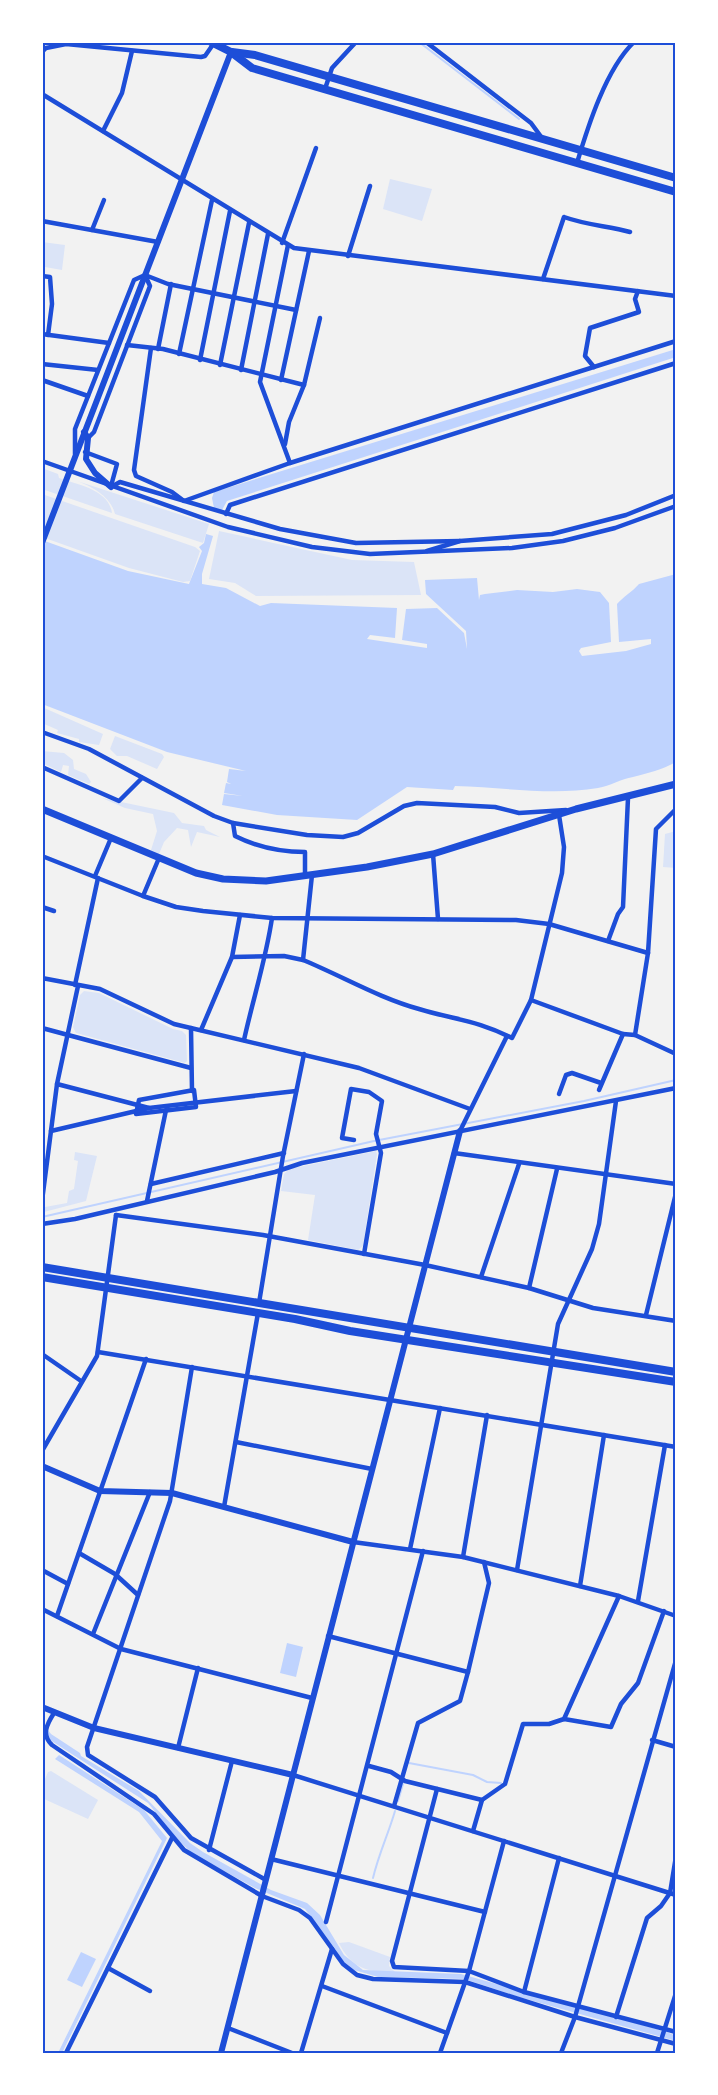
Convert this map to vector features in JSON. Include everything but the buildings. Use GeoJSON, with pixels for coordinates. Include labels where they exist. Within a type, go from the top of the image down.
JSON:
{"type":"FeatureCollection","features":[{"type":"Feature","properties":{"kind":"highway"},"geometry":{"type":"LineString","coordinates":[[42,1267],[676,1372]]}},
{"type":"Feature","properties":{"kind":"highway"},"geometry":{"type":"LineString","coordinates":[[42,1277],[405,1340],[676,1382]]}},
{"type":"Feature","properties":{"kind":"main road"},"geometry":{"type":"LineString","coordinates":[[213,43],[231,52],[252,68],[676,192]]}},
{"type":"Feature","properties":{"kind":"main road"},"geometry":{"type":"LineString","coordinates":[[231,52],[255,55],[676,178]]}},
{"type":"Feature","properties":{"kind":"main road"},"geometry":{"type":"LineString","coordinates":[[42,809],[196,873],[223,879],[266,881],[433,854],[576,809],[628,798],[676,784]]}},
{"type":"Feature","properties":{"kind":"street"},"geometry":{"type":"LineString","coordinates":[[325,89],[332,68],[356,42]]}},
{"type":"Feature","properties":{"kind":"street"},"geometry":{"type":"LineString","coordinates":[[426,42],[531,123],[542,138]]}},
{"type":"Feature","properties":{"kind":"street"},"geometry":{"type":"LineString","coordinates":[[577,163],[601,96],[627,49],[634,42]]}},
{"type":"Feature","properties":{"kind":"street"},"geometry":{"type":"LineString","coordinates":[[42,52],[46,48],[66,43],[201,57],[205,56],[213,43]]}},
{"type":"Feature","properties":{"kind":"street"},"geometry":{"type":"LineString","coordinates":[[103,131],[122,93],[132,51]]}},
{"type":"Feature","properties":{"kind":"street"},"geometry":{"type":"LineString","coordinates":[[42,543],[231,52]]}},
{"type":"Feature","properties":{"kind":"street"},"geometry":{"type":"LineString","coordinates":[[42,94],[285,244],[309,251],[676,296]]}},
{"type":"Feature","properties":{"kind":"street"},"geometry":{"type":"LineString","coordinates":[[290,464],[260,382],[260,376],[285,244],[316,148]]}},
{"type":"Feature","properties":{"kind":"street"},"geometry":{"type":"LineString","coordinates":[[348,256],[370,186]]}},
{"type":"Feature","properties":{"kind":"street"},"geometry":{"type":"LineString","coordinates":[[92,230],[104,200]]}},
{"type":"Feature","properties":{"kind":"street"},"geometry":{"type":"LineString","coordinates":[[179,354],[212,200]]}},
{"type":"Feature","properties":{"kind":"street"},"geometry":{"type":"LineString","coordinates":[[200,360],[230,211]]}},
{"type":"Feature","properties":{"kind":"street"},"geometry":{"type":"LineString","coordinates":[[543,279],[564,218],[591,226],[603,225],[630,232]]}},
{"type":"Feature","properties":{"kind":"street"},"geometry":{"type":"LineString","coordinates":[[42,220],[158,242]]}},
{"type":"Feature","properties":{"kind":"street"},"geometry":{"type":"LineString","coordinates":[[220,365],[249,223]]}},
{"type":"Feature","properties":{"kind":"street"},"geometry":{"type":"LineString","coordinates":[[241,370],[268,234]]}},
{"type":"Feature","properties":{"kind":"street"},"geometry":{"type":"LineString","coordinates":[[281,380],[309,251]]}},
{"type":"Feature","properties":{"kind":"street"},"geometry":{"type":"LineString","coordinates":[[111,487],[91,468],[85,452],[88,438],[94,432],[150,286],[145,275]]}},
{"type":"Feature","properties":{"kind":"street"},"geometry":{"type":"LineString","coordinates":[[75,454],[75,429],[134,280],[145,275],[192,289],[296,310]]}},
{"type":"Feature","properties":{"kind":"street"},"geometry":{"type":"LineString","coordinates":[[42,276],[50,277],[52,304],[48,335]]}},
{"type":"Feature","properties":{"kind":"street"},"geometry":{"type":"LineString","coordinates":[[158,349],[171,284]]}},
{"type":"Feature","properties":{"kind":"street"},"geometry":{"type":"LineString","coordinates":[[594,367],[585,356],[590,328],[639,312],[635,299],[638,291]]}},
{"type":"Feature","properties":{"kind":"street"},"geometry":{"type":"LineString","coordinates":[[284,447],[289,422],[304,385],[320,318]]}},
{"type":"Feature","properties":{"kind":"street"},"geometry":{"type":"LineString","coordinates":[[42,334],[109,343]]}},
{"type":"Feature","properties":{"kind":"street"},"geometry":{"type":"LineString","coordinates":[[184,501],[290,464],[676,341]]}},
{"type":"Feature","properties":{"kind":"street"},"geometry":{"type":"LineString","coordinates":[[127,345],[158,349],[304,385]]}},
{"type":"Feature","properties":{"kind":"street"},"geometry":{"type":"LineString","coordinates":[[151,348],[134,470],[136,476],[172,492],[184,501]]}},
{"type":"Feature","properties":{"kind":"street"},"geometry":{"type":"LineString","coordinates":[[226,514],[230,505],[676,363]]}},
{"type":"Feature","properties":{"kind":"street"},"geometry":{"type":"LineString","coordinates":[[42,364],[98,370]]}},
{"type":"Feature","properties":{"kind":"street"},"geometry":{"type":"LineString","coordinates":[[42,380],[88,396]]}},
{"type":"Feature","properties":{"kind":"street"},"geometry":{"type":"LineString","coordinates":[[84,432],[88,438]]}},
{"type":"Feature","properties":{"kind":"street"},"geometry":{"type":"LineString","coordinates":[[85,452],[117,464],[111,487]]}},
{"type":"Feature","properties":{"kind":"street"},"geometry":{"type":"LineString","coordinates":[[42,461],[228,527],[280,540],[370,554],[512,548],[563,541],[615,528],[676,506]]}},
{"type":"Feature","properties":{"kind":"street"},"geometry":{"type":"LineString","coordinates":[[111,487],[120,482],[280,529],[356,543],[460,541],[552,534],[615,518],[676,495]]}},
{"type":"Feature","properties":{"kind":"street"},"geometry":{"type":"LineString","coordinates":[[419,553],[460,541]]}},
{"type":"Feature","properties":{"kind":"street"},"geometry":{"type":"LineString","coordinates":[[42,732],[89,749],[233,823],[307,835],[343,837],[358,833],[404,806],[417,803],[495,807],[519,813],[576,809]]}},
{"type":"Feature","properties":{"kind":"street"},"geometry":{"type":"LineString","coordinates":[[42,767],[119,801],[142,778]]}},
{"type":"Feature","properties":{"kind":"street"},"geometry":{"type":"LineString","coordinates":[[608,941],[623,907],[628,798]]}},
{"type":"Feature","properties":{"kind":"street"},"geometry":{"type":"LineString","coordinates":[[635,1035],[648,953],[657,829],[676,809]]}},
{"type":"Feature","properties":{"kind":"street"},"geometry":{"type":"LineString","coordinates":[[232,957],[267,955],[303,960],[418,1009],[478,1022],[512,1038],[531,1000],[562,873],[564,846],[559,815]]}},
{"type":"Feature","properties":{"kind":"street"},"geometry":{"type":"LineString","coordinates":[[233,823],[235,836],[241,839],[281,852],[305,852],[309,875],[309,917],[303,960]]}},
{"type":"Feature","properties":{"kind":"street"},"geometry":{"type":"LineString","coordinates":[[42,1201],[57,1084],[97,877],[111,838]]}},
{"type":"Feature","properties":{"kind":"street"},"geometry":{"type":"LineString","coordinates":[[433,854],[438,919]]}},
{"type":"Feature","properties":{"kind":"street"},"geometry":{"type":"LineString","coordinates":[[42,856],[176,907],[272,918],[516,920],[549,924],[648,953]]}},
{"type":"Feature","properties":{"kind":"street"},"geometry":{"type":"LineString","coordinates":[[144,896],[159,858]]}},
{"type":"Feature","properties":{"kind":"street"},"geometry":{"type":"LineString","coordinates":[[42,907],[54,911]]}},
{"type":"Feature","properties":{"kind":"street"},"geometry":{"type":"LineString","coordinates":[[201,1030],[232,957],[240,915]]}},
{"type":"Feature","properties":{"kind":"street"},"geometry":{"type":"LineString","coordinates":[[244,1040],[257,979],[267,955],[272,918]]}},
{"type":"Feature","properties":{"kind":"street"},"geometry":{"type":"LineString","coordinates":[[42,978],[100,989],[174,1024],[359,1068],[470,1109]]}},
{"type":"Feature","properties":{"kind":"street"},"geometry":{"type":"LineString","coordinates":[[531,1000],[623,1034],[635,1035],[676,1054]]}},
{"type":"Feature","properties":{"kind":"street"},"geometry":{"type":"LineString","coordinates":[[42,1028],[191,1068]]}},
{"type":"Feature","properties":{"kind":"street"},"geometry":{"type":"LineString","coordinates":[[191,1028],[194,1103]]}},
{"type":"Feature","properties":{"kind":"street"},"geometry":{"type":"LineString","coordinates":[[599,1090],[623,1034]]}},
{"type":"Feature","properties":{"kind":"street"},"geometry":{"type":"LineString","coordinates":[[221,2053],[460,1130],[507,1036]]}},
{"type":"Feature","properties":{"kind":"street"},"geometry":{"type":"LineString","coordinates":[[259,1303],[283,1154],[304,1054]]}},
{"type":"Feature","properties":{"kind":"street"},"geometry":{"type":"LineString","coordinates":[[559,1094],[566,1074],[572,1073],[601,1083]]}},
{"type":"Feature","properties":{"kind":"street"},"geometry":{"type":"LineString","coordinates":[[57,1084],[138,1103],[149,1108]]}},
{"type":"Feature","properties":{"kind":"street"},"geometry":{"type":"LineString","coordinates":[[42,1224],[116,1212],[147,1199],[281,1168],[676,1088]]}},
{"type":"Feature","properties":{"kind":"street"},"geometry":{"type":"LineString","coordinates":[[354,1140],[342,1138],[351,1089],[369,1092],[382,1101],[377,1137],[379,1147],[364,1254]]}},
{"type":"Feature","properties":{"kind":"street"},"geometry":{"type":"LineString","coordinates":[[136,1111],[139,1100],[192,1090]]}},
{"type":"Feature","properties":{"kind":"street"},"geometry":{"type":"LineString","coordinates":[[136,1111],[136,1114],[194,1103],[296,1091]]}},
{"type":"Feature","properties":{"kind":"street"},"geometry":{"type":"LineString","coordinates":[[517,1570],[558,1324],[567,1298],[592,1250],[599,1224],[616,1101]]}},
{"type":"Feature","properties":{"kind":"street"},"geometry":{"type":"LineString","coordinates":[[51,1131],[149,1108],[167,1108]]}},
{"type":"Feature","properties":{"kind":"street"},"geometry":{"type":"LineString","coordinates":[[147,1199],[167,1108]]}},
{"type":"Feature","properties":{"kind":"street"},"geometry":{"type":"LineString","coordinates":[[454,1153],[519,1164],[676,1184]]}},
{"type":"Feature","properties":{"kind":"street"},"geometry":{"type":"LineString","coordinates":[[150,1186],[283,1154]]}},
{"type":"Feature","properties":{"kind":"street"},"geometry":{"type":"LineString","coordinates":[[481,1277],[519,1164]]}},
{"type":"Feature","properties":{"kind":"street"},"geometry":{"type":"LineString","coordinates":[[530,1288],[557,1169]]}},
{"type":"Feature","properties":{"kind":"street"},"geometry":{"type":"LineString","coordinates":[[645,1316],[676,1193]]}},
{"type":"Feature","properties":{"kind":"street"},"geometry":{"type":"LineString","coordinates":[[116,1212],[425,1265],[530,1288],[593,1308],[676,1321]]}},
{"type":"Feature","properties":{"kind":"street"},"geometry":{"type":"LineString","coordinates":[[42,1451],[98,1352],[116,1212]]}},
{"type":"Feature","properties":{"kind":"street"},"geometry":{"type":"LineString","coordinates":[[224,1507],[258,1313]]}},
{"type":"Feature","properties":{"kind":"street"},"geometry":{"type":"LineString","coordinates":[[98,1352],[676,1447]]}},
{"type":"Feature","properties":{"kind":"street"},"geometry":{"type":"LineString","coordinates":[[42,1354],[81,1381]]}},
{"type":"Feature","properties":{"kind":"street"},"geometry":{"type":"LineString","coordinates":[[57,1616],[146,1359]]}},
{"type":"Feature","properties":{"kind":"street"},"geometry":{"type":"LineString","coordinates":[[192,1367],[172,1493],[87,1748],[88,1755],[155,1797],[186,1833],[309,1918],[351,1971],[364,1978],[465,1982],[575,2017],[676,2044]]}},
{"type":"Feature","properties":{"kind":"street"},"geometry":{"type":"LineString","coordinates":[[410,1550],[440,1407]]}},
{"type":"Feature","properties":{"kind":"street"},"geometry":{"type":"LineString","coordinates":[[463,1557],[487,1415]]}},
{"type":"Feature","properties":{"kind":"street"},"geometry":{"type":"LineString","coordinates":[[580,1586],[604,1435]]}},
{"type":"Feature","properties":{"kind":"street"},"geometry":{"type":"LineString","coordinates":[[236,1442],[372,1469]]}},
{"type":"Feature","properties":{"kind":"street"},"geometry":{"type":"LineString","coordinates":[[638,1601],[665,1445]]}},
{"type":"Feature","properties":{"kind":"street"},"geometry":{"type":"LineString","coordinates":[[42,1467],[100,1491],[151,1490],[172,1493],[352,1542],[463,1557],[517,1570],[638,1601],[676,1616]]}},
{"type":"Feature","properties":{"kind":"street"},"geometry":{"type":"LineString","coordinates":[[93,1634],[115,1574],[151,1490]]}},
{"type":"Feature","properties":{"kind":"street"},"geometry":{"type":"LineString","coordinates":[[326,1922],[369,1766],[423,1551]]}},
{"type":"Feature","properties":{"kind":"street"},"geometry":{"type":"LineString","coordinates":[[79,1553],[115,1574],[138,1595]]}},
{"type":"Feature","properties":{"kind":"street"},"geometry":{"type":"LineString","coordinates":[[394,1806],[418,1723],[460,1701],[489,1582],[484,1562]]}},
{"type":"Feature","properties":{"kind":"street"},"geometry":{"type":"LineString","coordinates":[[42,1570],[68,1584]]}},
{"type":"Feature","properties":{"kind":"street"},"geometry":{"type":"LineString","coordinates":[[564,1719],[619,1596]]}},
{"type":"Feature","properties":{"kind":"street"},"geometry":{"type":"LineString","coordinates":[[42,1609],[121,1649],[312,1698]]}},
{"type":"Feature","properties":{"kind":"street"},"geometry":{"type":"LineString","coordinates":[[472,1831],[482,1800],[504,1784],[523,1724],[549,1724],[564,1719],[611,1727],[621,1704],[638,1683],[664,1611]]}},
{"type":"Feature","properties":{"kind":"street"},"geometry":{"type":"LineString","coordinates":[[328,1636],[468,1672]]}},
{"type":"Feature","properties":{"kind":"street"},"geometry":{"type":"LineString","coordinates":[[561,2053],[575,2017],[676,1660]]}},
{"type":"Feature","properties":{"kind":"street"},"geometry":{"type":"LineString","coordinates":[[178,1748],[198,1668]]}},
{"type":"Feature","properties":{"kind":"street"},"geometry":{"type":"LineString","coordinates":[[42,1707],[94,1728],[293,1775],[676,1895]]}},
{"type":"Feature","properties":{"kind":"street"},"geometry":{"type":"LineString","coordinates":[[54,1713],[47,1725],[47,1740],[154,1814],[184,1850],[264,1888]]}},
{"type":"Feature","properties":{"kind":"street"},"geometry":{"type":"LineString","coordinates":[[652,1740],[676,1747]]}},
{"type":"Feature","properties":{"kind":"street"},"geometry":{"type":"LineString","coordinates":[[209,1850],[232,1761]]}},
{"type":"Feature","properties":{"kind":"street"},"geometry":{"type":"LineString","coordinates":[[369,1766],[391,1772],[402,1780],[482,1800]]}},
{"type":"Feature","properties":{"kind":"street"},"geometry":{"type":"LineString","coordinates":[[437,1789],[392,1961],[394,1968],[469,1971],[524,1992],[676,2032]]}},
{"type":"Feature","properties":{"kind":"street"},"geometry":{"type":"LineString","coordinates":[[66,2053],[172,1838]]}},
{"type":"Feature","properties":{"kind":"street"},"geometry":{"type":"LineString","coordinates":[[440,2053],[469,1971],[504,1841]]}},
{"type":"Feature","properties":{"kind":"street"},"geometry":{"type":"LineString","coordinates":[[616,2017],[647,1918],[661,1906],[670,1893],[676,1856]]}},
{"type":"Feature","properties":{"kind":"street"},"geometry":{"type":"LineString","coordinates":[[524,1992],[559,1858]]}},
{"type":"Feature","properties":{"kind":"street"},"geometry":{"type":"LineString","coordinates":[[271,1859],[485,1912]]}},
{"type":"Feature","properties":{"kind":"street"},"geometry":{"type":"LineString","coordinates":[[302,2053],[332,1949]]}},
{"type":"Feature","properties":{"kind":"street"},"geometry":{"type":"LineString","coordinates":[[108,1968],[150,1992]]}},
{"type":"Feature","properties":{"kind":"street"},"geometry":{"type":"LineString","coordinates":[[322,1986],[447,2033]]}},
{"type":"Feature","properties":{"kind":"street"},"geometry":{"type":"LineString","coordinates":[[657,2053],[676,1994]]}},
{"type":"Feature","properties":{"kind":"street"},"geometry":{"type":"LineString","coordinates":[[228,2028],[292,2053]]}},
{"type":"Feature","properties":{"kind":"shaded area"},"geometry":{"type":"Polygon","coordinates":[[[390,179],[432,189],[422,221],[383,209],[390,179]]]}},
{"type":"Feature","properties":{"kind":"shaded area"},"geometry":{"type":"Polygon","coordinates":[[[42,242],[65,245],[62,270],[45,267],[42,274],[42,242]]]}},
{"type":"Feature","properties":{"kind":"shaded area"},"geometry":{"type":"Polygon","coordinates":[[[42,468],[58,474],[59,478],[98,493],[110,505],[112,513],[42,489],[42,468]]]}},
{"type":"Feature","properties":{"kind":"shaded area"},"geometry":{"type":"Polygon","coordinates":[[[77,481],[209,524],[203,543],[115,514],[110,503],[100,493],[77,481]]]}},
{"type":"Feature","properties":{"kind":"shaded area"},"geometry":{"type":"Polygon","coordinates":[[[42,494],[195,547],[200,551],[190,581],[183,582],[129,568],[42,537],[42,494]]]}},
{"type":"Feature","properties":{"kind":"shaded area"},"geometry":{"type":"Polygon","coordinates":[[[219,531],[352,560],[414,562],[421,595],[256,596],[235,583],[209,579],[219,531]]]}},
{"type":"Feature","properties":{"kind":"shaded area"},"geometry":{"type":"Polygon","coordinates":[[[42,707],[103,734],[99,745],[79,742],[79,739],[57,733],[58,730],[42,723],[42,707]]]}},
{"type":"Feature","properties":{"kind":"shaded area"},"geometry":{"type":"Polygon","coordinates":[[[115,736],[162,754],[164,757],[157,769],[127,756],[117,756],[110,749],[115,736]]]}},
{"type":"Feature","properties":{"kind":"shaded area"},"geometry":{"type":"Polygon","coordinates":[[[42,751],[64,753],[73,760],[74,769],[86,774],[91,782],[89,784],[68,775],[69,766],[63,765],[61,772],[42,763],[42,751]]]}},
{"type":"Feature","properties":{"kind":"shaded area"},"geometry":{"type":"Polygon","coordinates":[[[102,798],[174,813],[182,823],[204,826],[206,830],[220,837],[197,832],[191,847],[188,830],[177,828],[164,842],[159,854],[151,850],[157,831],[153,814],[125,808],[102,798]]]}},
{"type":"Feature","properties":{"kind":"shaded area"},"geometry":{"type":"Polygon","coordinates":[[[676,831],[676,868],[663,867],[665,834],[676,831]]]}},
{"type":"Feature","properties":{"kind":"shaded area"},"geometry":{"type":"Polygon","coordinates":[[[84,991],[99,993],[173,1029],[182,1031],[186,1035],[187,1061],[185,1063],[76,1033],[73,1027],[80,995],[84,991]]]}},
{"type":"Feature","properties":{"kind":"shaded area"},"geometry":{"type":"Polygon","coordinates":[[[376,1151],[363,1246],[358,1250],[308,1240],[315,1195],[281,1191],[284,1174],[289,1169],[376,1151]]]}},
{"type":"Feature","properties":{"kind":"shaded area"},"geometry":{"type":"Polygon","coordinates":[[[75,1152],[97,1156],[86,1201],[44,1212],[45,1207],[67,1203],[69,1191],[74,1189],[78,1161],[74,1160],[75,1152]]]}},
{"type":"Feature","properties":{"kind":"shaded area"},"geometry":{"type":"Polygon","coordinates":[[[51,1771],[98,1800],[88,1819],[42,1798],[42,1786],[48,1772],[51,1771]]]}},
{"type":"Feature","properties":{"kind":"shaded area"},"geometry":{"type":"Polygon","coordinates":[[[349,1942],[390,1957],[389,1966],[395,1972],[369,1970],[361,1967],[349,1958],[339,1943],[349,1942]]]}},
{"type":"Feature","properties":{"kind":"water"},"geometry":{"type":"Polygon","coordinates":[[[676,349],[676,357],[227,501],[222,510],[214,508],[212,498],[214,492],[676,349]]]}},
{"type":"Feature","properties":{"kind":"water"},"geometry":{"type":"Polygon","coordinates":[[[206,534],[213,536],[202,574],[202,584],[226,588],[260,606],[271,603],[397,608],[395,638],[370,635],[367,639],[427,648],[427,644],[402,640],[406,609],[437,608],[464,633],[467,649],[466,631],[426,594],[425,580],[477,578],[479,600],[480,595],[517,590],[553,592],[577,589],[600,592],[609,603],[611,642],[581,648],[579,651],[582,656],[626,651],[651,644],[651,639],[619,642],[617,604],[639,584],[676,574],[676,762],[655,771],[602,787],[580,790],[544,791],[455,786],[453,790],[407,787],[357,820],[277,815],[222,805],[224,794],[243,796],[224,793],[226,783],[231,784],[227,782],[229,769],[246,771],[167,752],[42,704],[42,540],[128,571],[189,584],[202,551],[199,547],[204,543],[206,534]]]}},
{"type":"Feature","properties":{"kind":"water"},"geometry":{"type":"Polygon","coordinates":[[[287,1643],[303,1647],[296,1677],[280,1673],[287,1643]]]}},
{"type":"Feature","properties":{"kind":"water"},"geometry":{"type":"Polygon","coordinates":[[[42,1722],[51,1734],[80,1753],[81,1756],[139,1791],[190,1843],[203,1852],[271,1890],[307,1903],[320,1915],[344,1955],[363,1970],[461,1974],[667,2032],[676,2036],[676,2041],[519,1997],[464,1979],[378,1977],[354,1970],[343,1961],[305,1909],[255,1888],[193,1854],[177,1839],[148,1803],[50,1740],[42,1730],[42,1722]]]}},
{"type":"Feature","properties":{"kind":"water"},"geometry":{"type":"Polygon","coordinates":[[[59,1755],[144,1810],[167,1838],[62,2053],[58,2053],[162,1841],[139,1812],[55,1759],[59,1755]]]}},
{"type":"Feature","properties":{"kind":"water"},"geometry":{"type":"Polygon","coordinates":[[[81,1952],[96,1959],[82,1987],[67,1980],[81,1952]]]}},
{"type":"Feature","properties":{"kind":"waterway"},"geometry":{"type":"LineString","coordinates":[[419,42],[519,119]]}},
{"type":"Feature","properties":{"kind":"waterway"},"geometry":{"type":"LineString","coordinates":[[42,1217],[374,1141],[584,1101],[676,1080]]}},
{"type":"Feature","properties":{"kind":"waterway"},"geometry":{"type":"LineString","coordinates":[[409,1763],[473,1775],[487,1782],[501,1783]]}},
{"type":"Feature","properties":{"kind":"waterway"},"geometry":{"type":"LineString","coordinates":[[398,1801],[403,1784]]}},
{"type":"Feature","properties":{"kind":"waterway"},"geometry":{"type":"LineString","coordinates":[[373,1878],[395,1811]]}}]}
